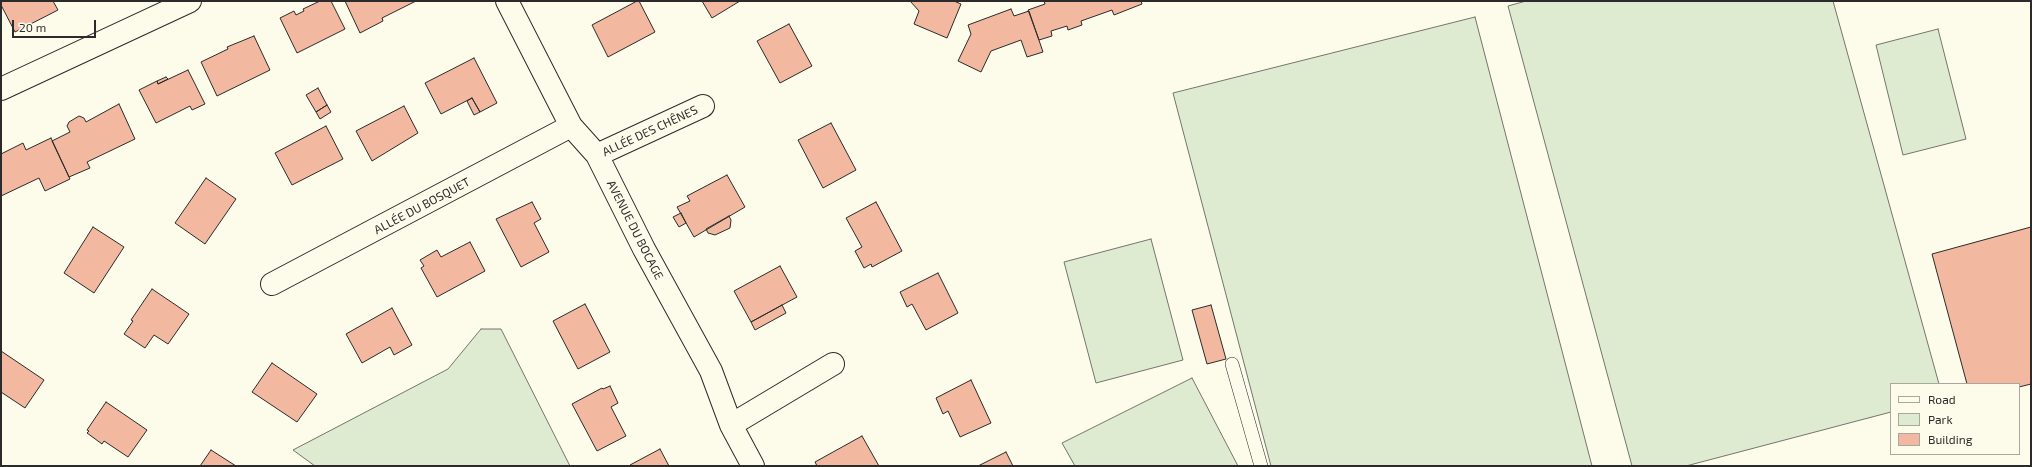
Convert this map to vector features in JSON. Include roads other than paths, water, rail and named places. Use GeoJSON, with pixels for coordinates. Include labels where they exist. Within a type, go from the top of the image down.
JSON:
{"type":"FeatureCollection","features":[{"type":"Feature","properties":{"kind":"street","name":"AVENUE DU BOCAGE"},"geometry":{"type":"LineString","coordinates":[[507,1],[571,126],[597,155],[644,249],[711,372],[731,425],[752,466]]}},
{"type":"Feature","properties":{"kind":"street"},"geometry":{"type":"LineString","coordinates":[[1,89],[187,2]]}},
{"type":"Feature","properties":{"kind":"street","name":"ALLÉE DES CHÊNES"},"geometry":{"type":"LineString","coordinates":[[597,155],[703,106]]}},
{"type":"Feature","properties":{"kind":"street","name":"ALLÉE DU BOSQUET"},"geometry":{"type":"LineString","coordinates":[[272,284],[571,126]]}},
{"type":"Feature","properties":{"kind":"street"},"geometry":{"type":"LineString","coordinates":[[731,425],[833,364]]}},
{"type":"Feature","properties":{"kind":"lane"},"geometry":{"type":"LineString","coordinates":[[1232,364],[1261,466]]}}]}
